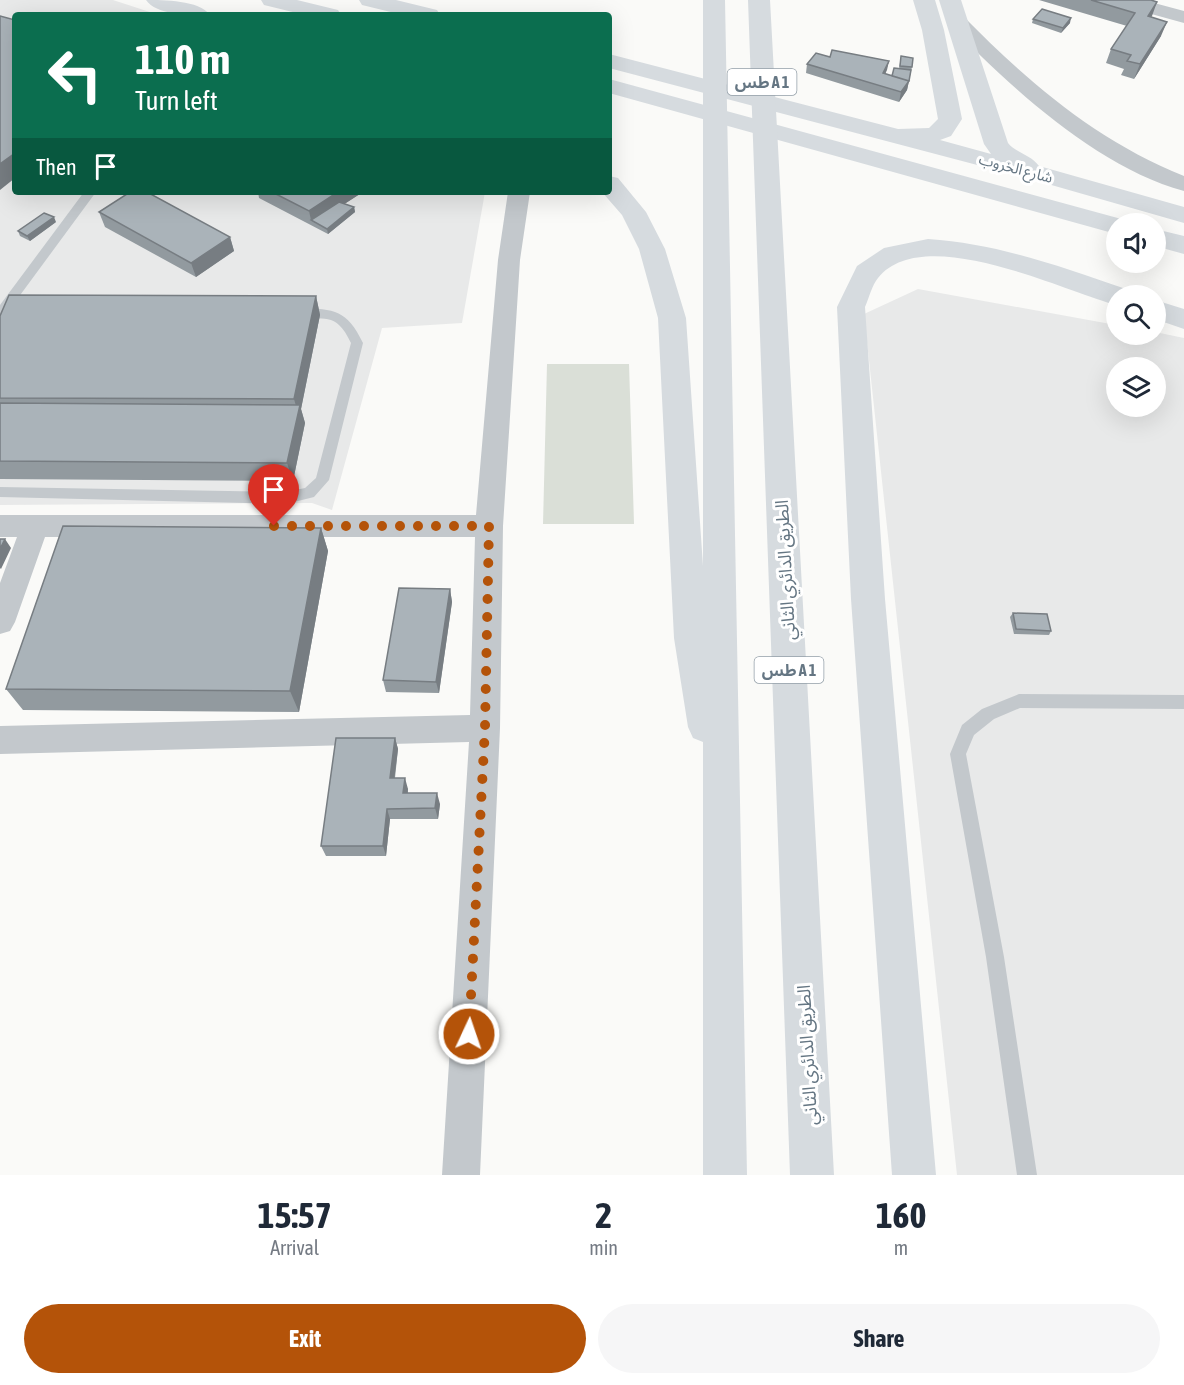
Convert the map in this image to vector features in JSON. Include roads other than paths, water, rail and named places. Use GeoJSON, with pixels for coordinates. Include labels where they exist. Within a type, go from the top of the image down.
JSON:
{"type":"FeatureCollection","features":[{"type":"Feature","properties":{"kind":"main road"},"geometry":{"type":"LineString","coordinates":[[157,0],[191,12]]}},
{"type":"Feature","properties":{"kind":"main road"},"geometry":{"type":"LineString","coordinates":[[272,0],[318,12]]}},
{"type":"Feature","properties":{"kind":"main road"},"geometry":{"type":"LineString","coordinates":[[369,0],[417,12]]}},
{"type":"Feature","properties":{"kind":"main road","name":"طس A 1"},"geometry":{"type":"LineString","coordinates":[[714,0],[725,1175]]}},
{"type":"Feature","properties":{"kind":"main road","name":"الطريق الدائري الثاني"},"geometry":{"type":"LineString","coordinates":[[759,0],[813,1175]]}},
{"type":"Feature","properties":{"kind":"main road"},"geometry":{"type":"LineString","coordinates":[[882,133],[931,136],[944,131],[950,119],[933,30],[924,0]]}},
{"type":"Feature","properties":{"kind":"main road"},"geometry":{"type":"LineString","coordinates":[[953,10],[996,144],[1005,155],[1036,173]]}},
{"type":"Feature","properties":{"kind":"main road","name":"شارع الخروب"},"geometry":{"type":"LineString","coordinates":[[612,62],[1036,173],[1184,215]]}},
{"type":"Feature","properties":{"kind":"main road","name":"شارع الخروب"},"geometry":{"type":"LineString","coordinates":[[612,87],[1106,223]]}},
{"type":"Feature","properties":{"kind":"main road"},"geometry":{"type":"LineString","coordinates":[[612,188],[633,212],[652,249],[672,318],[691,638],[723,832]]}},
{"type":"Feature","properties":{"kind":"main road"},"geometry":{"type":"LineString","coordinates":[[1166,240],[1184,245]]}},
{"type":"Feature","properties":{"kind":"main road"},"geometry":{"type":"LineString","coordinates":[[914,1175],[868,599],[851,306],[857,285],[876,264],[904,250],[934,246],[986,254],[1106,293]]}},
{"type":"Feature","properties":{"kind":"main road"},"geometry":{"type":"LineString","coordinates":[[1166,313],[1184,319]]}},
{"type":"Feature","properties":{"kind":"street"},"geometry":{"type":"LineString","coordinates":[[1122,0],[1184,17]]}},
{"type":"Feature","properties":{"kind":"street"},"geometry":{"type":"LineString","coordinates":[[953,10],[1001,67],[1058,115],[1106,148],[1184,184]]}},
{"type":"Feature","properties":{"kind":"street"},"geometry":{"type":"LineString","coordinates":[[461,1175],[485,728],[489,526],[509,260],[519,195]]}},
{"type":"Feature","properties":{"kind":"street"},"geometry":{"type":"LineString","coordinates":[[0,526],[489,526]]}},
{"type":"Feature","properties":{"kind":"street"},"geometry":{"type":"LineString","coordinates":[[0,622],[35,526]]}},
{"type":"Feature","properties":{"kind":"street"},"geometry":{"type":"LineString","coordinates":[[0,740],[485,728]]}},
{"type":"Feature","properties":{"kind":"lane"},"geometry":{"type":"LineString","coordinates":[[9,307],[88,195]]}},
{"type":"Feature","properties":{"kind":"lane"},"geometry":{"type":"LineString","coordinates":[[0,492],[286,498],[309,493],[322,480],[357,343],[351,328],[333,313],[281,311]]}},
{"type":"Feature","properties":{"kind":"lane"},"geometry":{"type":"LineString","coordinates":[[1027,1175],[995,957],[958,754],[968,730],[988,714],[1019,701],[1184,702]]}}]}
